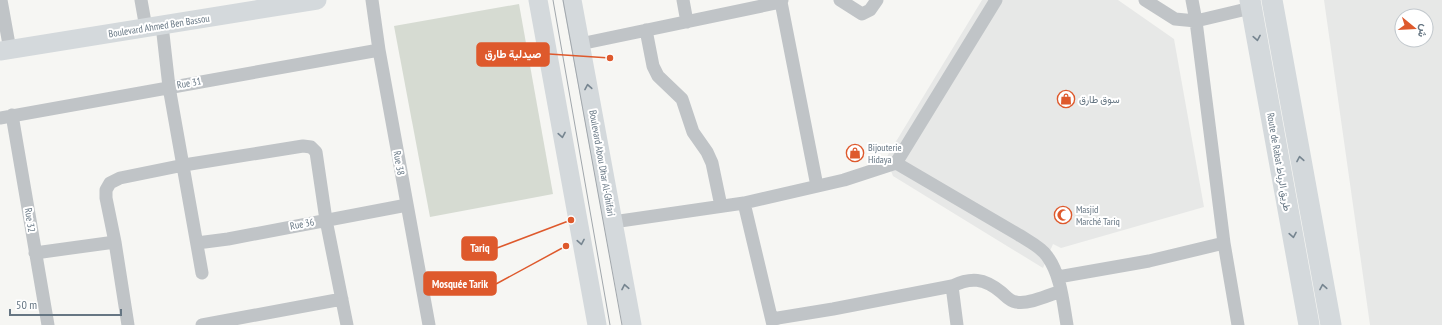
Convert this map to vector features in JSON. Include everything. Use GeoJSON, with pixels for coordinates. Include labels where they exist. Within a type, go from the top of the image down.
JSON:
{"type":"FeatureCollection","features":[{"type":"Feature","properties":{"kind":"main road"},"geometry":{"type":"LineString","coordinates":[[1250,4],[1272,2],[1330,325]]}},
{"type":"Feature","properties":{"kind":"main road","name":"Route de Rabat طريق الرباط"},"geometry":{"type":"LineString","coordinates":[[1250,4],[1309,325]]}},
{"type":"Feature","properties":{"kind":"street"},"geometry":{"type":"LineString","coordinates":[[1,0],[5,50]]}},
{"type":"Feature","properties":{"kind":"street"},"geometry":{"type":"LineString","coordinates":[[141,0],[154,27],[169,87],[202,273]]}},
{"type":"Feature","properties":{"kind":"street","name":"Boulevard Ahmed Ben Bassou"},"geometry":{"type":"LineString","coordinates":[[5,50],[317,0]]}},
{"type":"Feature","properties":{"kind":"street","name":"Rue 38"},"geometry":{"type":"LineString","coordinates":[[372,0],[379,50],[429,325]]}},
{"type":"Feature","properties":{"kind":"street"},"geometry":{"type":"LineString","coordinates":[[538,0],[597,325]]}},
{"type":"Feature","properties":{"kind":"street","name":"Boulevard Abou Dhar Al-Ghifari"},"geometry":{"type":"LineString","coordinates":[[572,0],[632,325]]}},
{"type":"Feature","properties":{"kind":"street"},"geometry":{"type":"LineString","coordinates":[[683,0],[687,22]]}},
{"type":"Feature","properties":{"kind":"street"},"geometry":{"type":"LineString","coordinates":[[840,0],[862,14],[870,10],[877,0]]}},
{"type":"Feature","properties":{"kind":"street"},"geometry":{"type":"LineString","coordinates":[[613,222],[744,203],[858,176],[896,163],[996,0]]}},
{"type":"Feature","properties":{"kind":"street"},"geometry":{"type":"LineString","coordinates":[[1145,0],[1175,19],[1196,22],[1250,4]]}},
{"type":"Feature","properties":{"kind":"street"},"geometry":{"type":"LineString","coordinates":[[1192,0],[1224,244],[1238,325]]}},
{"type":"Feature","properties":{"kind":"street"},"geometry":{"type":"LineString","coordinates":[[580,44],[781,1],[817,186]]}},
{"type":"Feature","properties":{"kind":"street"},"geometry":{"type":"LineString","coordinates":[[646,30],[653,66],[658,76],[682,99],[693,132],[707,152],[712,163],[721,206]]}},
{"type":"Feature","properties":{"kind":"street","name":"Rue 31"},"geometry":{"type":"LineString","coordinates":[[6,116],[379,50]]}},
{"type":"Feature","properties":{"kind":"street","name":"Rue 32"},"geometry":{"type":"LineString","coordinates":[[6,116],[35,253],[48,325]]}},
{"type":"Feature","properties":{"kind":"street"},"geometry":{"type":"LineString","coordinates":[[128,325],[115,242],[106,198],[106,190],[110,183],[120,178],[184,165],[303,146],[311,147],[316,152],[326,220],[347,325]]}},
{"type":"Feature","properties":{"kind":"street"},"geometry":{"type":"LineString","coordinates":[[896,163],[1031,242],[1047,255],[1058,277],[1067,325]]}},
{"type":"Feature","properties":{"kind":"street"},"geometry":{"type":"LineString","coordinates":[[744,203],[773,322],[952,286],[963,281],[977,280],[991,285],[1010,300],[1020,303],[1060,291]]}},
{"type":"Feature","properties":{"kind":"street","name":"Rue 36"},"geometry":{"type":"LineString","coordinates":[[197,243],[228,239],[407,205]]}},
{"type":"Feature","properties":{"kind":"street"},"geometry":{"type":"LineString","coordinates":[[35,253],[115,242]]}},
{"type":"Feature","properties":{"kind":"street"},"geometry":{"type":"LineString","coordinates":[[1058,277],[1149,262],[1224,244]]}},
{"type":"Feature","properties":{"kind":"street"},"geometry":{"type":"LineString","coordinates":[[952,286],[957,325]]}},
{"type":"Feature","properties":{"kind":"street"},"geometry":{"type":"LineString","coordinates":[[202,325],[342,299]]}},
{"type":"Feature","properties":{"kind":"shaded area","name":"سوق طارق"},"geometry":{"type":"Polygon","coordinates":[[[982,0],[1118,0],[1174,39],[1204,207],[1061,248],[1053,244],[1043,268],[893,176],[886,158],[982,0]]]}},
{"type":"Feature","properties":{"kind":"shaded area"},"geometry":{"type":"Polygon","coordinates":[[[1324,0],[1442,0],[1442,325],[1370,325],[1324,0]]]}},
{"type":"Feature","properties":{"kind":"shaded area"},"geometry":{"type":"Polygon","coordinates":[[[519,4],[553,194],[430,217],[394,26],[519,4]]]}},
{"type":"Feature","properties":{"kind":"tram line"},"geometry":{"type":"LineString","coordinates":[[553,0],[610,325]]}},
{"type":"Feature","properties":{"kind":"tram line"},"geometry":{"type":"LineString","coordinates":[[563,0],[622,325]]}},
{"type":"Feature","properties":{"kind":"place","name":"صيدلية طارق"},"geometry":{"type":"Point","coordinates":[610,58]}},
{"type":"Feature","properties":{"kind":"place","name":"سوق طارق"},"geometry":{"type":"Point","coordinates":[1066,99]}},
{"type":"Feature","properties":{"kind":"place","name":"Bijouterie Hidaya"},"geometry":{"type":"Point","coordinates":[855,153]}},
{"type":"Feature","properties":{"kind":"place","name":"Masjid Marché Tariq"},"geometry":{"type":"Point","coordinates":[1063,215]}},
{"type":"Feature","properties":{"kind":"place","name":"Tariq"},"geometry":{"type":"Point","coordinates":[571,220]}},
{"type":"Feature","properties":{"kind":"place","name":"Mosquée Tarik"},"geometry":{"type":"Point","coordinates":[566,246]}}]}
